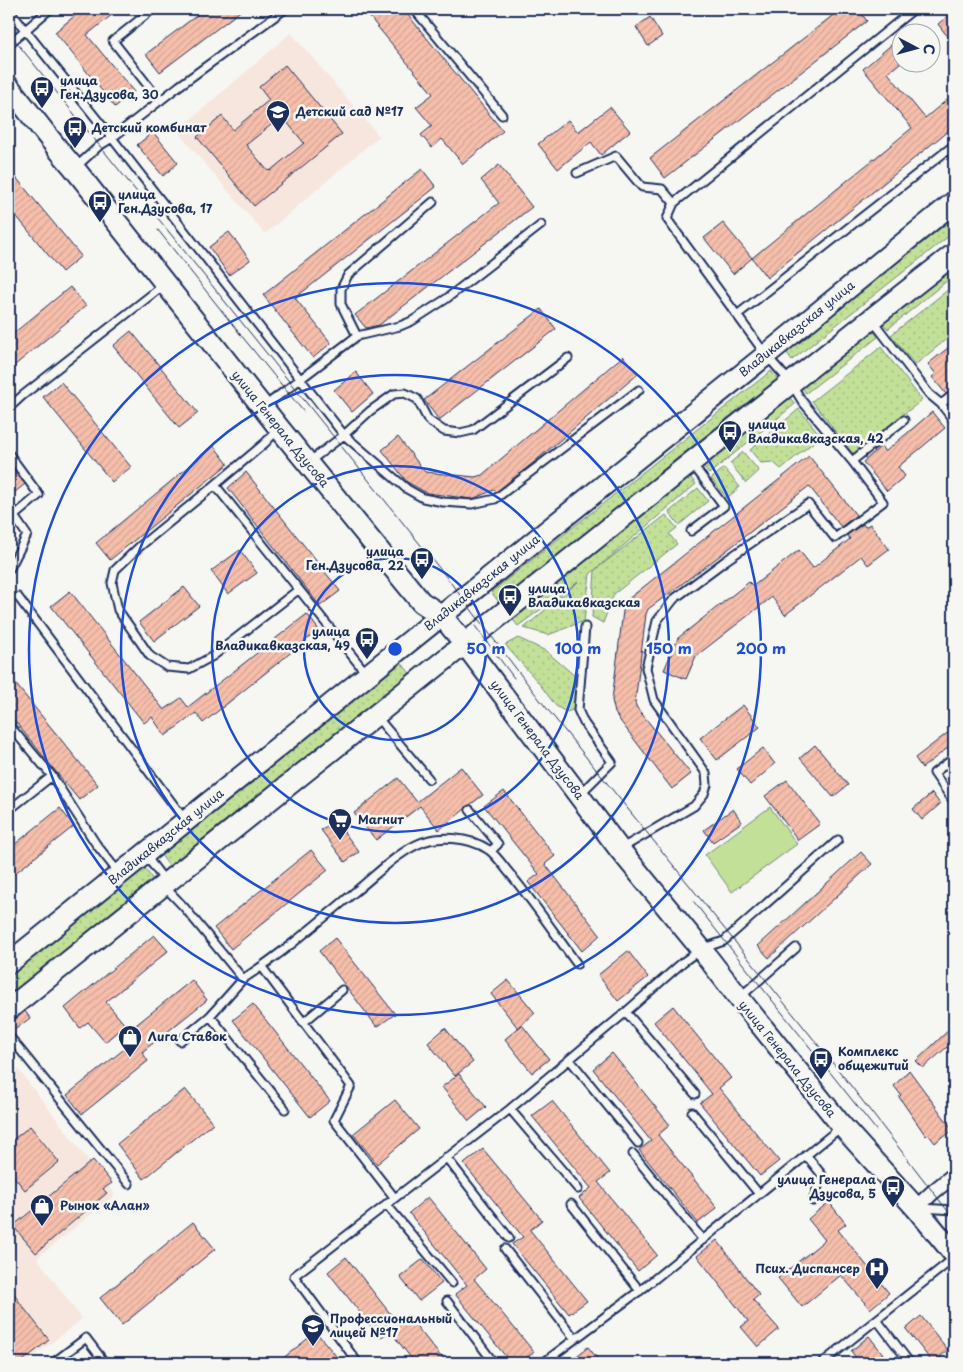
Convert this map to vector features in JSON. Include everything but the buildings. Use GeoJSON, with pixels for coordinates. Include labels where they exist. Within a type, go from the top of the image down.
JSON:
{"type":"FeatureCollection","features":[{"type":"Feature","properties":{"kind":"main road","name":"улица Генерала Дзусова"},"geometry":{"type":"LineString","coordinates":[[9,87],[307,463],[421,602],[441,615],[464,643],[620,850],[842,1126],[916,1208],[954,1254]]}},
{"type":"Feature","properties":{"kind":"main road","name":"Владикавказская улица"},"geometry":{"type":"LineString","coordinates":[[9,963],[954,202]]}},
{"type":"Feature","properties":{"kind":"main road"},"geometry":{"type":"LineString","coordinates":[[9,1009],[464,643],[954,254]]}},
{"type":"Feature","properties":{"kind":"street"},"geometry":{"type":"LineString","coordinates":[[916,1208],[954,1175]]}},
{"type":"Feature","properties":{"kind":"lane"},"geometry":{"type":"LineString","coordinates":[[9,44],[50,9]]}},
{"type":"Feature","properties":{"kind":"lane"},"geometry":{"type":"LineString","coordinates":[[153,9],[113,41],[160,101]]}},
{"type":"Feature","properties":{"kind":"lane"},"geometry":{"type":"LineString","coordinates":[[74,168],[99,146],[285,9]]}},
{"type":"Feature","properties":{"kind":"lane"},"geometry":{"type":"LineString","coordinates":[[414,9],[502,114]]}},
{"type":"Feature","properties":{"kind":"lane"},"geometry":{"type":"LineString","coordinates":[[620,850],[694,806],[704,794],[706,785],[706,773],[654,700],[646,668],[657,622],[674,599],[725,561],[808,504],[835,538],[883,502],[766,355],[667,218],[674,203],[914,9]]}},
{"type":"Feature","properties":{"kind":"lane"},"geometry":{"type":"LineString","coordinates":[[9,10],[112,138],[344,435],[406,489],[422,498],[443,502],[472,504],[495,499],[638,390]]}},
{"type":"Feature","properties":{"kind":"lane"},"geometry":{"type":"LineString","coordinates":[[737,315],[954,145]]}},
{"type":"Feature","properties":{"kind":"lane"},"geometry":{"type":"LineString","coordinates":[[577,173],[616,156],[642,188],[662,190],[674,203]]}},
{"type":"Feature","properties":{"kind":"lane"},"geometry":{"type":"LineString","coordinates":[[357,336],[340,304],[341,289],[348,275],[433,202]]}},
{"type":"Feature","properties":{"kind":"lane"},"geometry":{"type":"LineString","coordinates":[[263,408],[357,336],[400,326],[412,321],[446,299],[541,225]]}},
{"type":"Feature","properties":{"kind":"lane"},"geometry":{"type":"LineString","coordinates":[[9,408],[165,283]]}},
{"type":"Feature","properties":{"kind":"lane"},"geometry":{"type":"LineString","coordinates":[[871,318],[929,394],[954,421]]}},
{"type":"Feature","properties":{"kind":"lane"},"geometry":{"type":"LineString","coordinates":[[307,463],[394,394],[404,393],[417,399],[428,420],[444,431],[460,433],[473,430],[568,358]]}},
{"type":"Feature","properties":{"kind":"lane"},"geometry":{"type":"LineString","coordinates":[[940,404],[954,394]]}},
{"type":"Feature","properties":{"kind":"lane"},"geometry":{"type":"LineString","coordinates":[[852,461],[904,420]]}},
{"type":"Feature","properties":{"kind":"lane"},"geometry":{"type":"LineString","coordinates":[[279,428],[265,443],[139,547],[116,570],[112,583],[118,610],[150,656],[167,667],[190,669],[213,656],[298,590]]}},
{"type":"Feature","properties":{"kind":"lane"},"geometry":{"type":"LineString","coordinates":[[9,454],[39,494],[14,516],[27,535],[9,570]]}},
{"type":"Feature","properties":{"kind":"lane"},"geometry":{"type":"LineString","coordinates":[[691,462],[724,506],[691,531]]}},
{"type":"Feature","properties":{"kind":"lane"},"geometry":{"type":"LineString","coordinates":[[215,485],[368,675]]}},
{"type":"Feature","properties":{"kind":"lane"},"geometry":{"type":"LineString","coordinates":[[18,596],[186,821]]}},
{"type":"Feature","properties":{"kind":"lane"},"geometry":{"type":"LineString","coordinates":[[579,795],[612,762],[584,723],[578,710],[585,627]]}},
{"type":"Feature","properties":{"kind":"lane"},"geometry":{"type":"LineString","coordinates":[[376,715],[429,779]]}},
{"type":"Feature","properties":{"kind":"lane"},"geometry":{"type":"LineString","coordinates":[[9,726],[52,776],[96,844],[120,875]]}},
{"type":"Feature","properties":{"kind":"lane"},"geometry":{"type":"LineString","coordinates":[[954,758],[934,773],[954,802]]}},
{"type":"Feature","properties":{"kind":"lane"},"geometry":{"type":"LineString","coordinates":[[9,810],[52,776]]}},
{"type":"Feature","properties":{"kind":"lane"},"geometry":{"type":"LineString","coordinates":[[470,810],[498,844],[491,851]]}},
{"type":"Feature","properties":{"kind":"lane"},"geometry":{"type":"LineString","coordinates":[[180,1041],[210,1016],[243,979],[262,967],[387,864],[417,844],[433,839],[466,840],[479,844],[491,851],[532,900],[577,964]]}},
{"type":"Feature","properties":{"kind":"lane"},"geometry":{"type":"LineString","coordinates":[[358,1363],[294,1276],[570,1060],[683,962],[701,949],[724,942],[838,840]]}},
{"type":"Feature","properties":{"kind":"lane"},"geometry":{"type":"LineString","coordinates":[[146,854],[165,884],[243,979]]}},
{"type":"Feature","properties":{"kind":"lane"},"geometry":{"type":"LineString","coordinates":[[739,998],[796,948]]}},
{"type":"Feature","properties":{"kind":"lane"},"geometry":{"type":"LineString","coordinates":[[262,967],[351,1086],[334,1120],[394,1197]]}},
{"type":"Feature","properties":{"kind":"lane"},"geometry":{"type":"LineString","coordinates":[[304,1022],[342,990]]}},
{"type":"Feature","properties":{"kind":"lane"},"geometry":{"type":"LineString","coordinates":[[626,1012],[695,1094]]}},
{"type":"Feature","properties":{"kind":"lane"},"geometry":{"type":"LineString","coordinates":[[210,1016],[285,1109]]}},
{"type":"Feature","properties":{"kind":"lane"},"geometry":{"type":"LineString","coordinates":[[9,1036],[129,1184]]}},
{"type":"Feature","properties":{"kind":"lane"},"geometry":{"type":"LineString","coordinates":[[570,1060],[638,1143]]}},
{"type":"Feature","properties":{"kind":"lane"},"geometry":{"type":"LineString","coordinates":[[510,1108],[578,1189]]}},
{"type":"Feature","properties":{"kind":"lane"},"geometry":{"type":"LineString","coordinates":[[692,1112],[759,1194]]}},
{"type":"Feature","properties":{"kind":"lane"},"geometry":{"type":"LineString","coordinates":[[544,1363],[640,1291],[842,1126]]}},
{"type":"Feature","properties":{"kind":"lane"},"geometry":{"type":"LineString","coordinates":[[633,1154],[703,1240]]}},
{"type":"Feature","properties":{"kind":"lane"},"geometry":{"type":"LineString","coordinates":[[806,1155],[822,1175],[813,1201]]}},
{"type":"Feature","properties":{"kind":"lane"},"geometry":{"type":"LineString","coordinates":[[446,1157],[508,1238]]}},
{"type":"Feature","properties":{"kind":"lane"},"geometry":{"type":"LineString","coordinates":[[386,1204],[452,1283]]}},
{"type":"Feature","properties":{"kind":"lane"},"geometry":{"type":"LineString","coordinates":[[571,1204],[640,1291]]}},
{"type":"Feature","properties":{"kind":"lane"},"geometry":{"type":"LineString","coordinates":[[916,1208],[954,1210]]}},
{"type":"Feature","properties":{"kind":"lane"},"geometry":{"type":"LineString","coordinates":[[505,1250],[575,1339]]}},
{"type":"Feature","properties":{"kind":"lane"},"geometry":{"type":"LineString","coordinates":[[822,1363],[954,1258]]}},
{"type":"Feature","properties":{"kind":"lane"},"geometry":{"type":"LineString","coordinates":[[447,1301],[494,1363]]}},
{"type":"Feature","properties":{"kind":"lane"},"geometry":{"type":"LineString","coordinates":[[877,1320],[910,1363]]}},
{"type":"Feature","properties":{"kind":"lane"},"geometry":{"type":"LineString","coordinates":[[53,1363],[86,1338],[104,1363]]}},
{"type":"Feature","properties":{"kind":"shaded area","name":"Детский сад №17"},"geometry":{"type":"Polygon","coordinates":[[[291,33],[379,136],[265,234],[177,131],[291,33]]]}},
{"type":"Feature","properties":{"kind":"shaded area","name":"Рынок «Алан»"},"geometry":{"type":"Polygon","coordinates":[[[18,1069],[115,1195],[37,1258],[82,1319],[25,1363],[9,1363],[9,1076],[18,1069]]]}},
{"type":"Feature","properties":{"kind":"green space"},"geometry":{"type":"Polygon","coordinates":[[[954,218],[954,232],[792,360],[785,350],[954,218]]]}},
{"type":"Feature","properties":{"kind":"green space"},"geometry":{"type":"Polygon","coordinates":[[[954,263],[954,275],[888,329],[882,323],[954,263]]]}},
{"type":"Feature","properties":{"kind":"green space"},"geometry":{"type":"Polygon","coordinates":[[[954,285],[954,333],[915,365],[891,335],[954,285]]]}},
{"type":"Feature","properties":{"kind":"green space"},"geometry":{"type":"Polygon","coordinates":[[[871,328],[878,337],[806,393],[799,384],[871,328]]]}},
{"type":"Feature","properties":{"kind":"green space"},"geometry":{"type":"Polygon","coordinates":[[[881,347],[922,400],[853,454],[812,401],[881,347]]]}},
{"type":"Feature","properties":{"kind":"green space"},"geometry":{"type":"Polygon","coordinates":[[[771,371],[778,380],[499,602],[491,592],[771,371]]]}},
{"type":"Feature","properties":{"kind":"green space"},"geometry":{"type":"Polygon","coordinates":[[[787,394],[795,404],[709,474],[701,464],[787,394]]]}},
{"type":"Feature","properties":{"kind":"green space"},"geometry":{"type":"Polygon","coordinates":[[[799,409],[821,436],[781,469],[773,462],[761,463],[750,450],[799,409]]]}},
{"type":"Feature","properties":{"kind":"green space"},"geometry":{"type":"Polygon","coordinates":[[[743,452],[759,471],[746,483],[730,463],[743,452]]]}},
{"type":"Feature","properties":{"kind":"green space"},"geometry":{"type":"Polygon","coordinates":[[[724,468],[740,487],[727,498],[711,479],[724,468]]]}},
{"type":"Feature","properties":{"kind":"green space"},"geometry":{"type":"Polygon","coordinates":[[[686,472],[696,484],[590,574],[584,621],[548,635],[524,628],[578,582],[518,626],[508,614],[686,472]]]}},
{"type":"Feature","properties":{"kind":"green space"},"geometry":{"type":"Polygon","coordinates":[[[698,488],[708,501],[679,525],[669,512],[698,488]]]}},
{"type":"Feature","properties":{"kind":"green space"},"geometry":{"type":"Polygon","coordinates":[[[666,515],[677,528],[669,534],[677,544],[614,594],[603,623],[592,617],[595,570],[666,515]]]}},
{"type":"Feature","properties":{"kind":"green space"},"geometry":{"type":"Polygon","coordinates":[[[518,638],[546,651],[576,677],[576,709],[566,712],[556,706],[538,682],[505,645],[518,638]]]}},
{"type":"Feature","properties":{"kind":"green space"},"geometry":{"type":"Polygon","coordinates":[[[400,661],[412,676],[171,869],[161,855],[400,661]]]}},
{"type":"Feature","properties":{"kind":"green space"},"geometry":{"type":"Polygon","coordinates":[[[770,807],[797,844],[732,892],[705,855],[770,807]]]}},
{"type":"Feature","properties":{"kind":"green space"},"geometry":{"type":"Polygon","coordinates":[[[144,867],[155,883],[9,1000],[9,976],[144,867]]]}},
{"type":"Feature","properties":{"kind":"tram line"},"geometry":{"type":"LineString","coordinates":[[9,33],[444,574],[540,700],[844,1077],[954,1219]]}},
{"type":"Feature","properties":{"kind":"tram line"},"geometry":{"type":"LineString","coordinates":[[158,230],[303,411]]}},
{"type":"Feature","properties":{"kind":"tram line"},"geometry":{"type":"LineString","coordinates":[[475,626],[514,678]]}},
{"type":"Feature","properties":{"kind":"tram line"},"geometry":{"type":"LineString","coordinates":[[694,902],[876,1130]]}},
{"type":"Feature","properties":{"kind":"place","name":"улица Ген.Дзусова, 30"},"geometry":{"type":"Point","coordinates":[42,109]}},
{"type":"Feature","properties":{"kind":"place","name":"Детский сад №17"},"geometry":{"type":"Point","coordinates":[278,133]}},
{"type":"Feature","properties":{"kind":"place","name":"Детский комбинат"},"geometry":{"type":"Point","coordinates":[75,149]}},
{"type":"Feature","properties":{"kind":"place","name":"улица Ген.Дзусова, 17"},"geometry":{"type":"Point","coordinates":[100,223]}},
{"type":"Feature","properties":{"kind":"place","name":"улица Владикавказская, 42"},"geometry":{"type":"Point","coordinates":[730,453]}},
{"type":"Feature","properties":{"kind":"place","name":"улица Ген.Дзусова, 22"},"geometry":{"type":"Point","coordinates":[422,580]}},
{"type":"Feature","properties":{"kind":"place","name":"улица Владикавказская"},"geometry":{"type":"Point","coordinates":[510,617]}},
{"type":"Feature","properties":{"kind":"place","name":"улица Владикавказская, 49"},"geometry":{"type":"Point","coordinates":[367,660]}},
{"type":"Feature","properties":{"kind":"place","name":"Магнит"},"geometry":{"type":"Point","coordinates":[340,841]}},
{"type":"Feature","properties":{"kind":"place","name":"Лига Ставок"},"geometry":{"type":"Point","coordinates":[130,1058]}},
{"type":"Feature","properties":{"kind":"place","name":"Комплекс общежитий"},"geometry":{"type":"Point","coordinates":[821,1080]}},
{"type":"Feature","properties":{"kind":"place","name":"улица Генерала Дзусова, 5"},"geometry":{"type":"Point","coordinates":[893,1208]}},
{"type":"Feature","properties":{"kind":"place","name":"Рынок «Алан»"},"geometry":{"type":"Point","coordinates":[42,1227]}},
{"type":"Feature","properties":{"kind":"place","name":"Псих. Диспансер"},"geometry":{"type":"Point","coordinates":[877,1290]}},
{"type":"Feature","properties":{"kind":"place","name":"Профессиональный лицей №17"},"geometry":{"type":"Point","coordinates":[313,1347]}}]}
